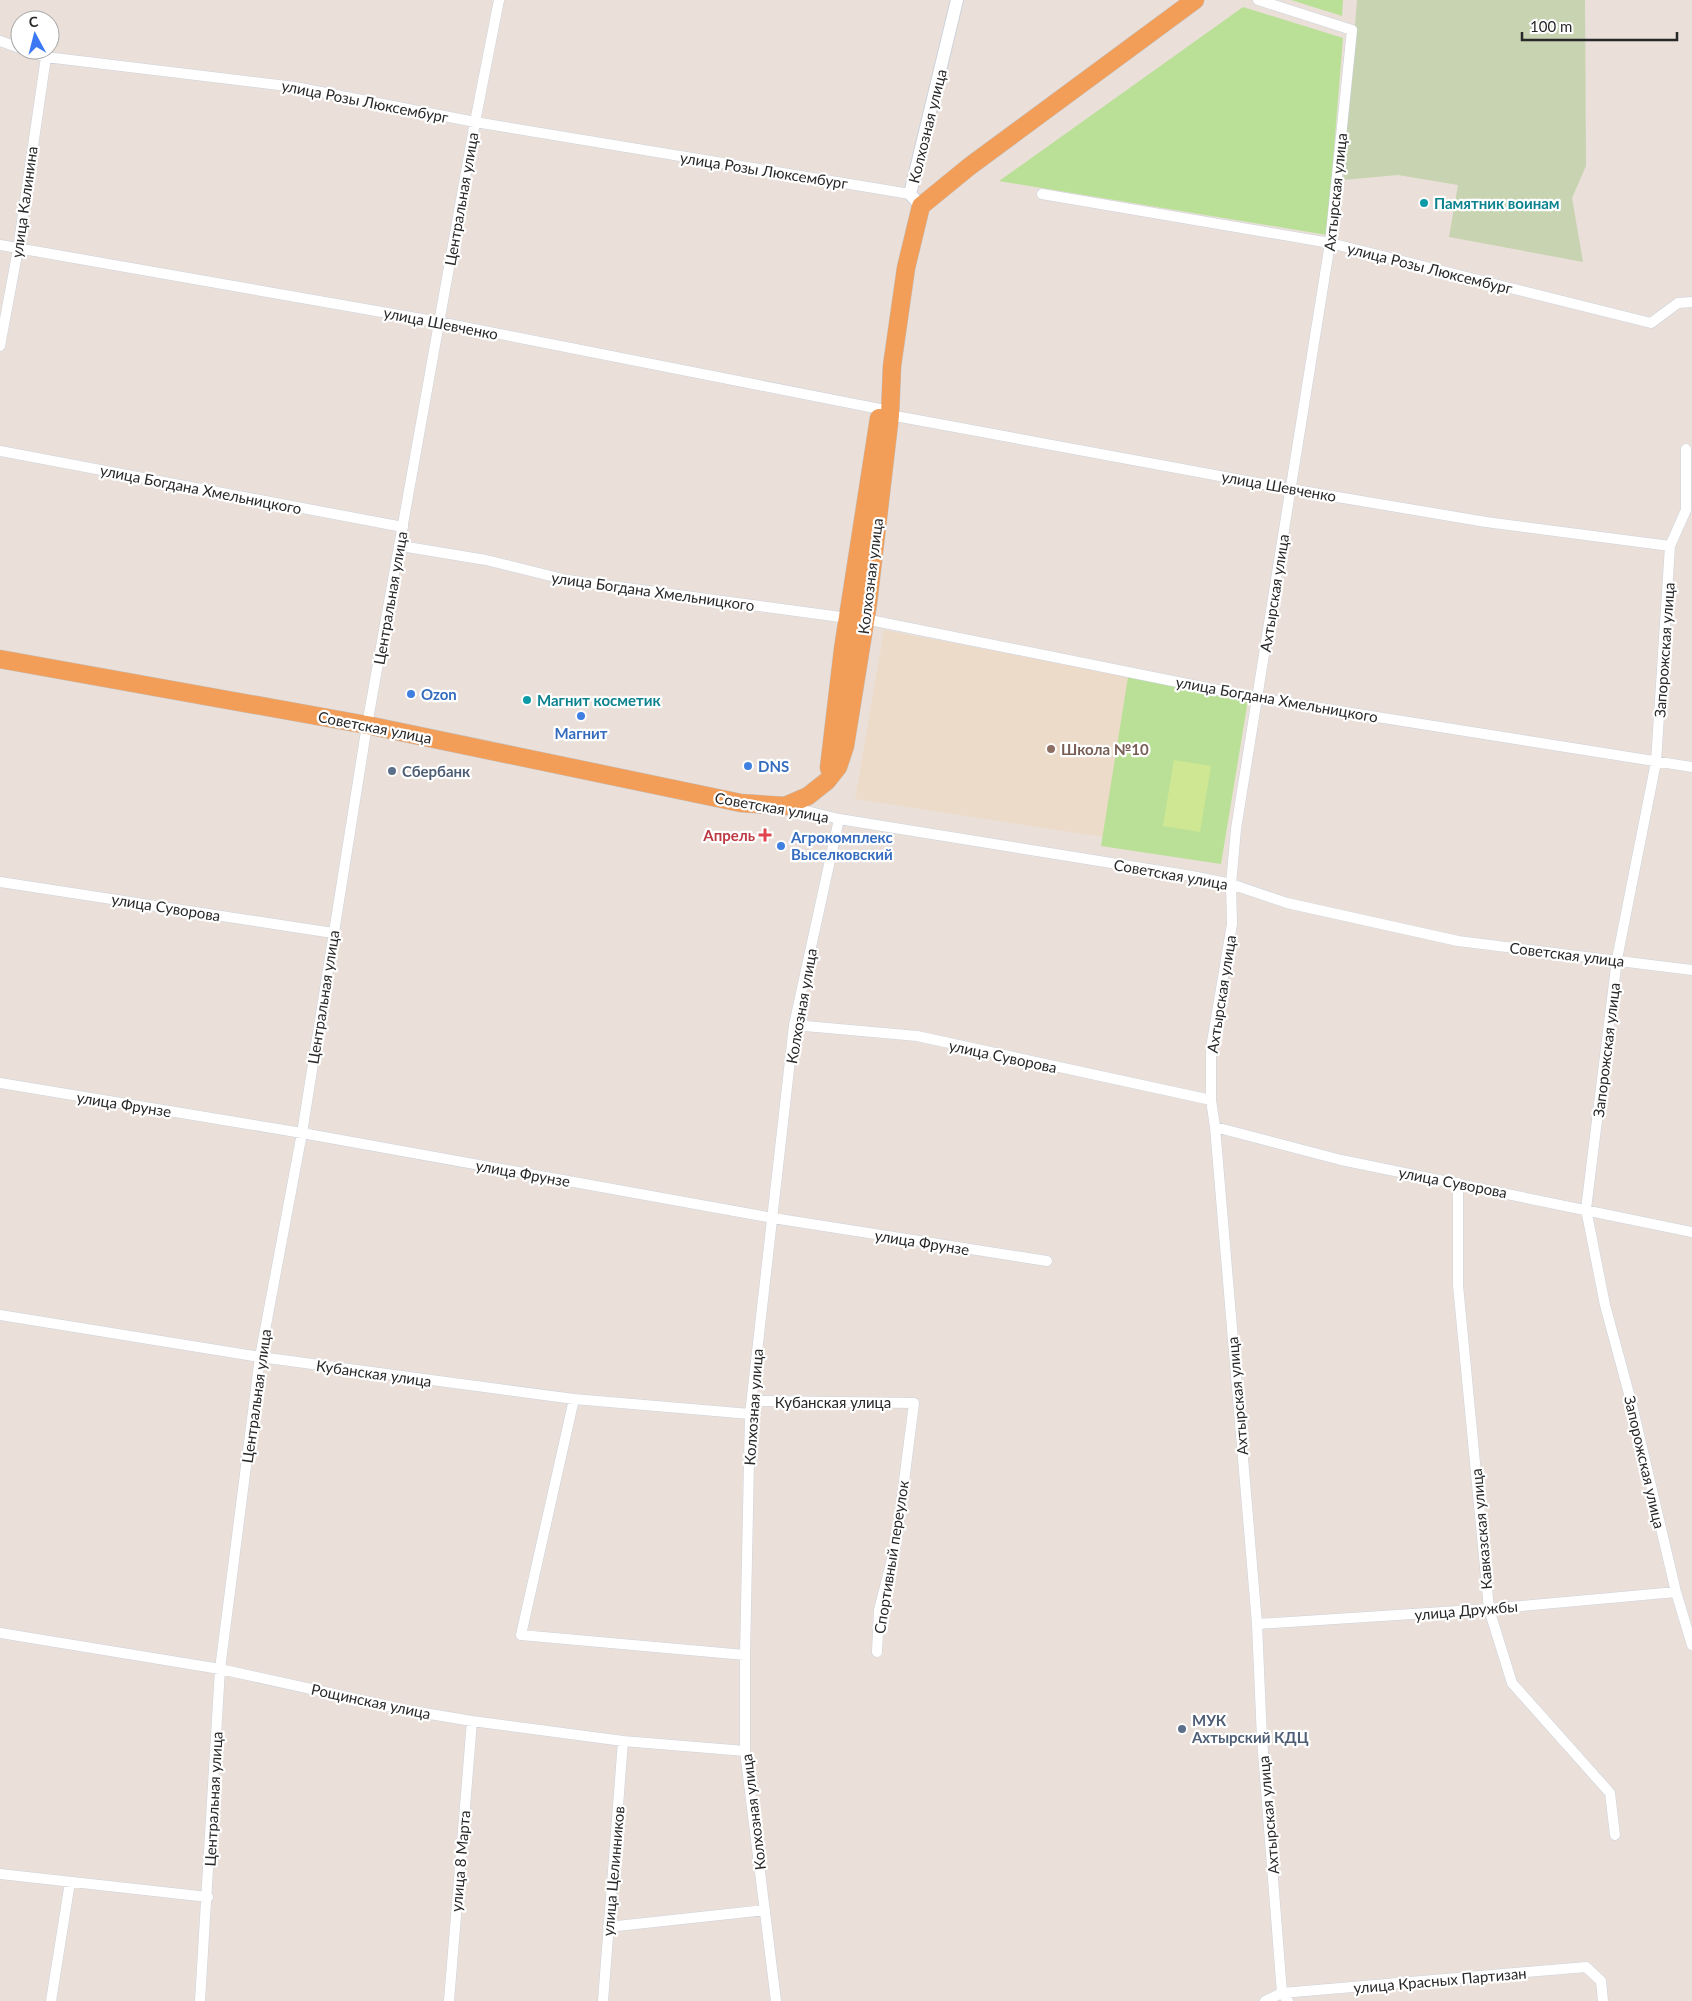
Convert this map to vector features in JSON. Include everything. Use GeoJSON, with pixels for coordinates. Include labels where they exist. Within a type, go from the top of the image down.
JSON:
{"type":"FeatureCollection","features":[{"type":"Feature","properties":{"kind":"highway"},"geometry":{"type":"LineString","coordinates":[[916,200],[977,160],[1195,0]]}},
{"type":"Feature","properties":{"kind":"highway","name":"Колхозная улица"},"geometry":{"type":"LineString","coordinates":[[785,806],[808,796],[826,781],[838,767],[845,746],[857,619],[916,200]]}},
{"type":"Feature","properties":{"kind":"highway","name":"Советская улица"},"geometry":{"type":"LineString","coordinates":[[0,659],[368,725],[740,803],[785,806]]}},
{"type":"Feature","properties":{"kind":"street","name":"Центральная улица"},"geometry":{"type":"LineString","coordinates":[[200,2001],[208,1897],[220,1669],[260,1357],[302,1133],[368,725],[475,122],[499,0]]}},
{"type":"Feature","properties":{"kind":"street","name":"Колхозная улица"},"geometry":{"type":"LineString","coordinates":[[916,200],[957,0]]}},
{"type":"Feature","properties":{"kind":"street","name":"Ахтырская улица"},"geometry":{"type":"LineString","coordinates":[[1258,0],[1352,30],[1330,243],[1236,829],[1231,884],[1232,924],[1211,1048],[1210,1100],[1215,1127],[1256,1624],[1262,1740],[1285,1997]]}},
{"type":"Feature","properties":{"kind":"street","name":"улица Розы Люксембург"},"geometry":{"type":"LineString","coordinates":[[60,59],[295,87],[475,122],[916,200]]}},
{"type":"Feature","properties":{"kind":"street","name":"улица Калинина"},"geometry":{"type":"LineString","coordinates":[[0,346],[18,249],[46,60]]}},
{"type":"Feature","properties":{"kind":"street","name":"улица Розы Люксембург"},"geometry":{"type":"LineString","coordinates":[[1042,194],[1330,243],[1651,323],[1678,303],[1692,302]]}},
{"type":"Feature","properties":{"kind":"street","name":"улица Шевченко"},"geometry":{"type":"LineString","coordinates":[[0,245],[439,322],[885,412],[1290,489],[1486,522],[1670,546]]}},
{"type":"Feature","properties":{"kind":"street","name":"Запорожская улица"},"geometry":{"type":"LineString","coordinates":[[1686,449],[1689,509],[1670,546],[1656,762],[1617,959],[1586,1209],[1605,1305],[1632,1405],[1676,1592],[1692,1645]]}},
{"type":"Feature","properties":{"kind":"street","name":"улица Богдана Хмельницкого"},"geometry":{"type":"LineString","coordinates":[[0,451],[403,527]]}},
{"type":"Feature","properties":{"kind":"street","name":"улица Богдана Хмельницкого"},"geometry":{"type":"LineString","coordinates":[[401,546],[486,560],[567,580],[857,619],[1257,698],[1692,767]]}},
{"type":"Feature","properties":{"kind":"street","name":"Советская улица"},"geometry":{"type":"LineString","coordinates":[[785,806],[839,819],[1231,884],[1287,902],[1458,941],[1617,959],[1692,970]]}},
{"type":"Feature","properties":{"kind":"street","name":"Колхозная улица"},"geometry":{"type":"LineString","coordinates":[[776,2001],[745,1751],[744,1655],[750,1414],[794,1024],[839,819]]}},
{"type":"Feature","properties":{"kind":"street","name":"улица Суворова"},"geometry":{"type":"LineString","coordinates":[[0,882],[333,932]]}},
{"type":"Feature","properties":{"kind":"street","name":"улица Суворова"},"geometry":{"type":"LineString","coordinates":[[794,1024],[917,1036],[1210,1100]]}},
{"type":"Feature","properties":{"kind":"street","name":"улица Фрунзе"},"geometry":{"type":"LineString","coordinates":[[0,1083],[302,1133],[773,1218],[1047,1261]]}},
{"type":"Feature","properties":{"kind":"street","name":"улица Суворова"},"geometry":{"type":"LineString","coordinates":[[1215,1127],[1341,1160],[1692,1232]]}},
{"type":"Feature","properties":{"kind":"street","name":"Кавказская улица"},"geometry":{"type":"LineString","coordinates":[[1458,1183],[1458,1285],[1489,1609],[1512,1683],[1610,1793],[1615,1835]]}},
{"type":"Feature","properties":{"kind":"street","name":"Кубанская улица"},"geometry":{"type":"LineString","coordinates":[[0,1315],[260,1357],[574,1399],[750,1414]]}},
{"type":"Feature","properties":{"kind":"street"},"geometry":{"type":"LineString","coordinates":[[574,1399],[522,1635],[744,1655]]}},
{"type":"Feature","properties":{"kind":"street","name":"Кубанская улица"},"geometry":{"type":"LineString","coordinates":[[752,1401],[914,1403]]}},
{"type":"Feature","properties":{"kind":"street","name":"Спортивный переулок"},"geometry":{"type":"LineString","coordinates":[[876,1652],[879,1610],[896,1544],[914,1403]]}},
{"type":"Feature","properties":{"kind":"street","name":"улица Дружбы"},"geometry":{"type":"LineString","coordinates":[[1256,1624],[1489,1609],[1676,1592]]}},
{"type":"Feature","properties":{"kind":"street","name":"Рощинская улица"},"geometry":{"type":"LineString","coordinates":[[0,1633],[220,1669],[406,1710],[472,1721],[623,1741],[745,1751]]}},
{"type":"Feature","properties":{"kind":"street","name":"улица 8 Марта"},"geometry":{"type":"LineString","coordinates":[[449,2001],[472,1721]]}},
{"type":"Feature","properties":{"kind":"street","name":"улица Целинников"},"geometry":{"type":"LineString","coordinates":[[603,2001],[623,1741]]}},
{"type":"Feature","properties":{"kind":"street"},"geometry":{"type":"LineString","coordinates":[[0,1874],[208,1897]]}},
{"type":"Feature","properties":{"kind":"street"},"geometry":{"type":"LineString","coordinates":[[52,2001],[70,1882]]}},
{"type":"Feature","properties":{"kind":"street"},"geometry":{"type":"LineString","coordinates":[[608,1927],[764,1910]]}},
{"type":"Feature","properties":{"kind":"street","name":"улица Красных Партизан"},"geometry":{"type":"LineString","coordinates":[[1265,2001],[1285,1997],[1586,1967],[1601,1981],[1603,2001]]}},
{"type":"Feature","properties":{"kind":"shaded area","name":"Школа №10"},"geometry":{"type":"Polygon","coordinates":[[[884,630],[1246,699],[1221,855],[855,799],[884,630]]]}},
{"type":"Feature","properties":{"kind":"green space"},"geometry":{"type":"Polygon","coordinates":[[[1291,0],[1343,0],[1342,16],[1291,0]]]}},
{"type":"Feature","properties":{"kind":"green space"},"geometry":{"type":"Polygon","coordinates":[[[1357,0],[1585,0],[1586,166],[1572,198],[1583,262],[1449,237],[1458,185],[1398,175],[1343,180],[1357,0]]]}},
{"type":"Feature","properties":{"kind":"green space"},"geometry":{"type":"Polygon","coordinates":[[[1243,7],[1343,38],[1327,235],[999,181],[1243,7]]]}},
{"type":"Feature","properties":{"kind":"green space"},"geometry":{"type":"Polygon","coordinates":[[[1128,677],[1248,700],[1221,864],[1101,846],[1128,677]]]}},
{"type":"Feature","properties":{"kind":"green space"},"geometry":{"type":"Polygon","coordinates":[[[1174,760],[1211,766],[1200,832],[1163,826],[1174,760]]]}},
{"type":"Feature","properties":{"kind":"place","name":"Памятник воинам"},"geometry":{"type":"Point","coordinates":[1424,203]}},
{"type":"Feature","properties":{"kind":"place","name":"Ozon"},"geometry":{"type":"Point","coordinates":[411,694]}},
{"type":"Feature","properties":{"kind":"place","name":"Магнит косметик"},"geometry":{"type":"Point","coordinates":[527,700]}},
{"type":"Feature","properties":{"kind":"place","name":"Магнит"},"geometry":{"type":"Point","coordinates":[581,716]}},
{"type":"Feature","properties":{"kind":"place","name":"Школа №10"},"geometry":{"type":"Point","coordinates":[1051,749]}},
{"type":"Feature","properties":{"kind":"place","name":"DNS"},"geometry":{"type":"Point","coordinates":[748,766]}},
{"type":"Feature","properties":{"kind":"place","name":"Сбербанк"},"geometry":{"type":"Point","coordinates":[392,771]}},
{"type":"Feature","properties":{"kind":"place","name":"Апрель"},"geometry":{"type":"Point","coordinates":[765,835]}},
{"type":"Feature","properties":{"kind":"place","name":"Агрокомплекс Выселковский"},"geometry":{"type":"Point","coordinates":[781,846]}},
{"type":"Feature","properties":{"kind":"place","name":"МУК Ахтырский КДЦ"},"geometry":{"type":"Point","coordinates":[1182,1729]}}]}
